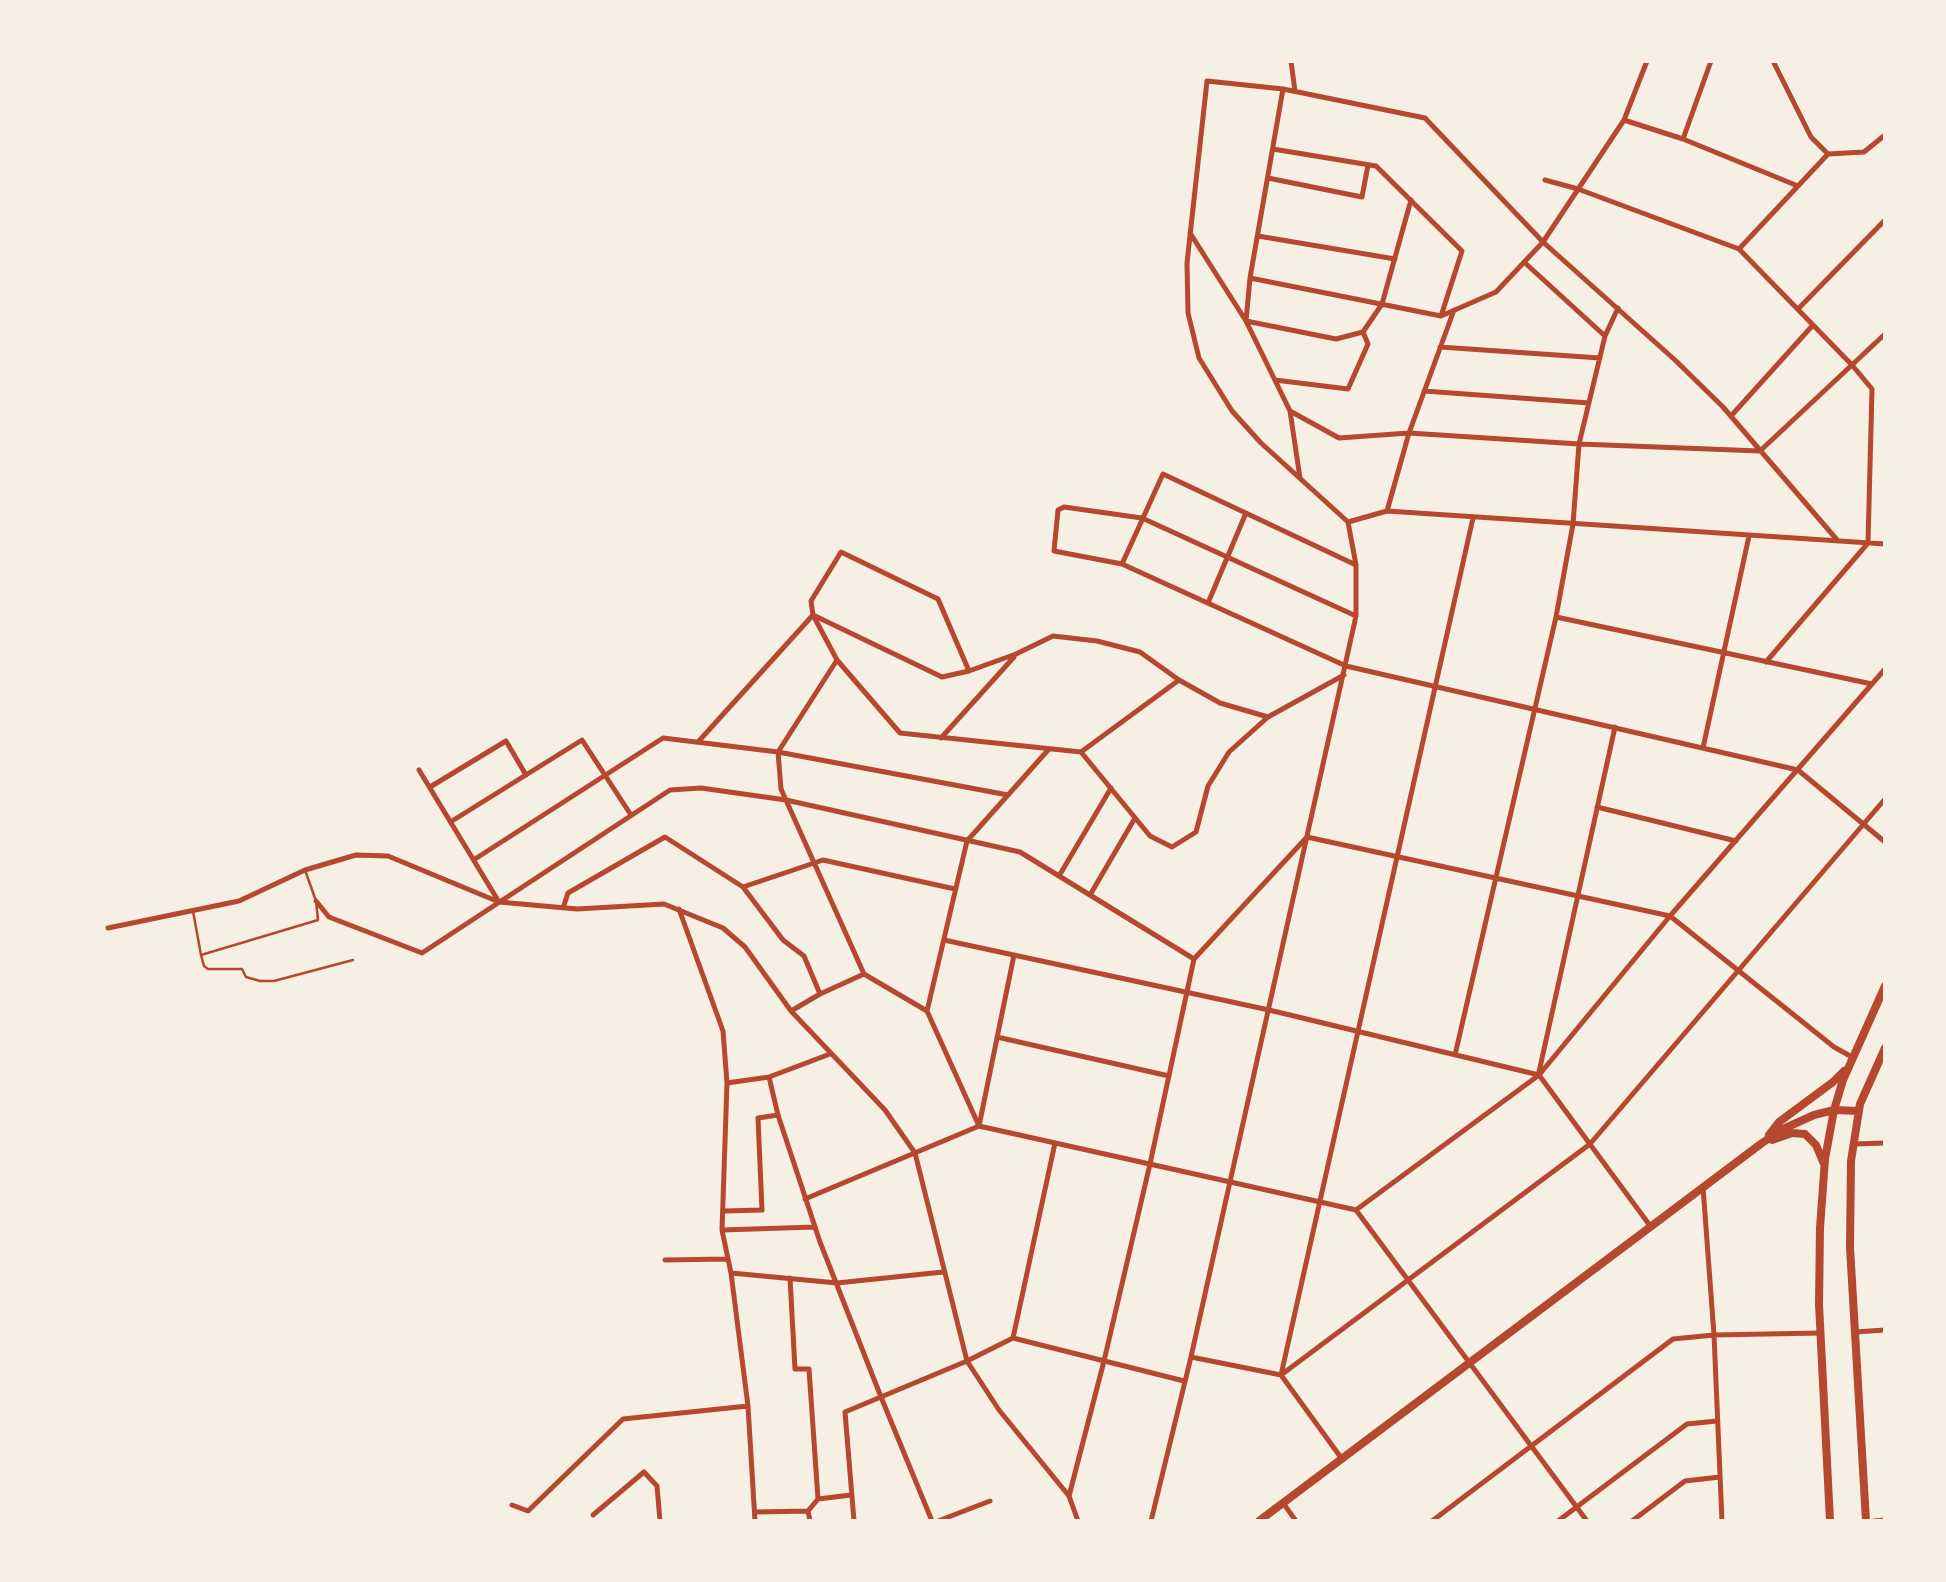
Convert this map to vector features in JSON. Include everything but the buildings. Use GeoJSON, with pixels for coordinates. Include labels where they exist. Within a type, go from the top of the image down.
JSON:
{"type":"FeatureCollection","features":[{"type":"Feature","properties":{"kind":"main road"},"geometry":{"type":"LineString","coordinates":[[1830,1521],[1820,1333],[1819,1250],[1824,1168],[1834,1110],[1850,1062],[1885,986]]}},
{"type":"Feature","properties":{"kind":"main road"},"geometry":{"type":"LineString","coordinates":[[1866,1521],[1850,1247],[1853,1144],[1867,1087],[1885,1048]]}},
{"type":"Feature","properties":{"kind":"main road"},"geometry":{"type":"LineString","coordinates":[[1762,1143],[1779,1122],[1833,1082],[1850,1062]]}},
{"type":"Feature","properties":{"kind":"main road"},"geometry":{"type":"LineString","coordinates":[[1259,1521],[1762,1143],[1796,1123],[1834,1110],[1859,1111]]}},
{"type":"Feature","properties":{"kind":"main road"},"geometry":{"type":"LineString","coordinates":[[1762,1143],[1793,1132],[1805,1134],[1819,1150],[1824,1168]]}},
{"type":"Feature","properties":{"kind":"street"},"geometry":{"type":"LineString","coordinates":[[1291,61],[1295,91]]}},
{"type":"Feature","properties":{"kind":"street"},"geometry":{"type":"LineString","coordinates":[[1250,278],[1441,316],[1496,292],[1543,242],[1624,120],[1647,61]]}},
{"type":"Feature","properties":{"kind":"street"},"geometry":{"type":"LineString","coordinates":[[1683,139],[1711,61]]}},
{"type":"Feature","properties":{"kind":"street"},"geometry":{"type":"LineString","coordinates":[[1773,61],[1811,137],[1828,154]]}},
{"type":"Feature","properties":{"kind":"street"},"geometry":{"type":"LineString","coordinates":[[1151,1521],[1191,1357],[1356,616],[1356,565],[1348,522],[1261,443],[1232,411],[1199,358],[1188,313],[1186,263],[1207,81],[1295,91],[1425,118],[1543,242],[1675,360],[1731,416],[1838,541]]}},
{"type":"Feature","properties":{"kind":"street"},"geometry":{"type":"LineString","coordinates":[[1246,321],[1250,278],[1283,89]]}},
{"type":"Feature","properties":{"kind":"street"},"geometry":{"type":"LineString","coordinates":[[1624,120],[1683,139],[1798,186]]}},
{"type":"Feature","properties":{"kind":"street"},"geometry":{"type":"LineString","coordinates":[[1739,249],[1828,154],[1864,152],[1885,135]]}},
{"type":"Feature","properties":{"kind":"street"},"geometry":{"type":"LineString","coordinates":[[1273,149],[1377,166],[1462,251],[1441,316]]}},
{"type":"Feature","properties":{"kind":"street"},"geometry":{"type":"LineString","coordinates":[[1268,178],[1362,197],[1368,165]]}},
{"type":"Feature","properties":{"kind":"street"},"geometry":{"type":"LineString","coordinates":[[1545,180],[1578,189],[1739,249],[1853,365],[1872,389],[1868,543],[1766,662]]}},
{"type":"Feature","properties":{"kind":"street"},"geometry":{"type":"LineString","coordinates":[[1246,321],[1336,339],[1363,332],[1382,304],[1411,200]]}},
{"type":"Feature","properties":{"kind":"street"},"geometry":{"type":"LineString","coordinates":[[1798,309],[1885,219]]}},
{"type":"Feature","properties":{"kind":"street"},"geometry":{"type":"LineString","coordinates":[[1190,233],[1246,321],[1290,411],[1300,478]]}},
{"type":"Feature","properties":{"kind":"street"},"geometry":{"type":"LineString","coordinates":[[1258,236],[1395,259]]}},
{"type":"Feature","properties":{"kind":"street"},"geometry":{"type":"LineString","coordinates":[[1524,262],[1605,336]]}},
{"type":"Feature","properties":{"kind":"street"},"geometry":{"type":"LineString","coordinates":[[1455,1055],[1556,617],[1573,524],[1579,444],[1605,336],[1618,308]]}},
{"type":"Feature","properties":{"kind":"street"},"geometry":{"type":"LineString","coordinates":[[1387,511],[1409,433],[1454,310]]}},
{"type":"Feature","properties":{"kind":"street"},"geometry":{"type":"LineString","coordinates":[[1731,416],[1813,325]]}},
{"type":"Feature","properties":{"kind":"street"},"geometry":{"type":"LineString","coordinates":[[1275,380],[1348,389],[1368,344],[1363,332]]}},
{"type":"Feature","properties":{"kind":"street"},"geometry":{"type":"LineString","coordinates":[[1290,411],[1339,438],[1409,433],[1579,444],[1760,451],[1885,334]]}},
{"type":"Feature","properties":{"kind":"street"},"geometry":{"type":"LineString","coordinates":[[1440,347],[1600,358]]}},
{"type":"Feature","properties":{"kind":"street"},"geometry":{"type":"LineString","coordinates":[[1424,391],[1589,403]]}},
{"type":"Feature","properties":{"kind":"street"},"geometry":{"type":"LineString","coordinates":[[1122,564],[1163,474],[1356,565]]}},
{"type":"Feature","properties":{"kind":"street"},"geometry":{"type":"LineString","coordinates":[[1356,616],[1142,518],[1064,507],[1058,510],[1054,551],[1122,564],[1346,666],[1798,770],[1885,842]]}},
{"type":"Feature","properties":{"kind":"street"},"geometry":{"type":"LineString","coordinates":[[1348,522],[1387,511],[1885,544]]}},
{"type":"Feature","properties":{"kind":"street"},"geometry":{"type":"LineString","coordinates":[[1208,603],[1247,513]]}},
{"type":"Feature","properties":{"kind":"street"},"geometry":{"type":"LineString","coordinates":[[1281,1375],[1473,518]]}},
{"type":"Feature","properties":{"kind":"street"},"geometry":{"type":"LineString","coordinates":[[1703,748],[1749,536]]}},
{"type":"Feature","properties":{"kind":"street"},"geometry":{"type":"LineString","coordinates":[[969,671],[938,599],[841,552],[811,601],[813,615],[837,660],[900,733],[1081,752],[1150,836],[1172,847],[1196,832],[1208,786],[1229,752],[1268,717],[1344,675]]}},
{"type":"Feature","properties":{"kind":"street"},"geometry":{"type":"LineString","coordinates":[[813,615],[942,677],[969,671],[1016,654],[1053,636],[1097,641],[1140,652],[1179,680],[1220,703],[1268,717]]}},
{"type":"Feature","properties":{"kind":"street"},"geometry":{"type":"LineString","coordinates":[[698,742],[813,615]]}},
{"type":"Feature","properties":{"kind":"street"},"geometry":{"type":"LineString","coordinates":[[1556,617],[1872,684]]}},
{"type":"Feature","properties":{"kind":"street"},"geometry":{"type":"LineString","coordinates":[[941,738],[1016,654]]}},
{"type":"Feature","properties":{"kind":"street"},"geometry":{"type":"LineString","coordinates":[[837,660],[778,752],[781,789],[864,974],[927,1011],[979,1126]]}},
{"type":"Feature","properties":{"kind":"street"},"geometry":{"type":"LineString","coordinates":[[1356,1210],[1539,1075],[1670,916],[1885,670]]}},
{"type":"Feature","properties":{"kind":"street"},"geometry":{"type":"LineString","coordinates":[[1081,752],[1179,680]]}},
{"type":"Feature","properties":{"kind":"street"},"geometry":{"type":"LineString","coordinates":[[1539,1075],[1615,727]]}},
{"type":"Feature","properties":{"kind":"street"},"geometry":{"type":"LineString","coordinates":[[475,859],[663,738],[778,752],[1008,795]]}},
{"type":"Feature","properties":{"kind":"street"},"geometry":{"type":"LineString","coordinates":[[452,821],[582,740],[631,815]]}},
{"type":"Feature","properties":{"kind":"street"},"geometry":{"type":"LineString","coordinates":[[430,787],[506,741],[526,775]]}},
{"type":"Feature","properties":{"kind":"street"},"geometry":{"type":"LineString","coordinates":[[927,1011],[967,841],[1049,748]]}},
{"type":"Feature","properties":{"kind":"street"},"geometry":{"type":"LineString","coordinates":[[419,770],[499,902]]}},
{"type":"Feature","properties":{"kind":"street"},"geometry":{"type":"LineString","coordinates":[[316,901],[330,917],[422,953],[670,790],[701,788],[786,800],[1020,852],[1194,959]]}},
{"type":"Feature","properties":{"kind":"street"},"geometry":{"type":"LineString","coordinates":[[1059,876],[1111,788]]}},
{"type":"Feature","properties":{"kind":"street"},"geometry":{"type":"LineString","coordinates":[[1281,1375],[1590,1144],[1885,799]]}},
{"type":"Feature","properties":{"kind":"street"},"geometry":{"type":"LineString","coordinates":[[1597,807],[1736,841]]}},
{"type":"Feature","properties":{"kind":"street"},"geometry":{"type":"LineString","coordinates":[[1090,895],[1135,818]]}},
{"type":"Feature","properties":{"kind":"street"},"geometry":{"type":"LineString","coordinates":[[564,908],[568,893],[665,837],[743,887],[783,940],[804,957],[820,993]]}},
{"type":"Feature","properties":{"kind":"street"},"geometry":{"type":"LineString","coordinates":[[1307,837],[1670,916],[1739,969],[1850,1062]]}},
{"type":"Feature","properties":{"kind":"street"},"geometry":{"type":"LineString","coordinates":[[1069,1496],[1150,1164],[1194,959],[1307,837]]}},
{"type":"Feature","properties":{"kind":"street"},"geometry":{"type":"LineString","coordinates":[[108,928],[239,901],[305,870],[356,855],[388,856],[499,902],[564,908],[664,904],[723,928],[745,947],[790,1011],[885,1110],[915,1153],[967,1361],[999,1410],[1069,1496],[1078,1521]]}},
{"type":"Feature","properties":{"kind":"street"},"geometry":{"type":"LineString","coordinates":[[743,887],[823,860],[955,889]]}},
{"type":"Feature","properties":{"kind":"street"},"geometry":{"type":"LineString","coordinates":[[679,909],[723,1031],[727,1083],[722,1230],[731,1273],[748,1406],[755,1521]]}},
{"type":"Feature","properties":{"kind":"street"},"geometry":{"type":"LineString","coordinates":[[944,940],[1269,1010],[1539,1075],[1651,1227]]}},
{"type":"Feature","properties":{"kind":"street"},"geometry":{"type":"LineString","coordinates":[[979,1126],[1014,955]]}},
{"type":"Feature","properties":{"kind":"street"},"geometry":{"type":"LineString","coordinates":[[790,1011],[820,993],[864,974]]}},
{"type":"Feature","properties":{"kind":"street"},"geometry":{"type":"LineString","coordinates":[[997,1037],[1169,1076]]}},
{"type":"Feature","properties":{"kind":"street"},"geometry":{"type":"LineString","coordinates":[[727,1083],[769,1077],[830,1054]]}},
{"type":"Feature","properties":{"kind":"street"},"geometry":{"type":"LineString","coordinates":[[769,1077],[778,1115],[815,1227],[932,1521]]}},
{"type":"Feature","properties":{"kind":"street"},"geometry":{"type":"LineString","coordinates":[[724,1211],[762,1210],[758,1118],[778,1115]]}},
{"type":"Feature","properties":{"kind":"street"},"geometry":{"type":"LineString","coordinates":[[805,1199],[979,1126],[1356,1210],[1587,1521]]}},
{"type":"Feature","properties":{"kind":"street"},"geometry":{"type":"LineString","coordinates":[[1013,1338],[1055,1143]]}},
{"type":"Feature","properties":{"kind":"street"},"geometry":{"type":"LineString","coordinates":[[1853,1144],[1885,1143]]}},
{"type":"Feature","properties":{"kind":"street"},"geometry":{"type":"LineString","coordinates":[[1703,1187],[1714,1335],[1721,1521]]}},
{"type":"Feature","properties":{"kind":"street"},"geometry":{"type":"LineString","coordinates":[[722,1230],[815,1227]]}},
{"type":"Feature","properties":{"kind":"street"},"geometry":{"type":"LineString","coordinates":[[665,1260],[726,1259]]}},
{"type":"Feature","properties":{"kind":"street"},"geometry":{"type":"LineString","coordinates":[[731,1273],[837,1283],[943,1272]]}},
{"type":"Feature","properties":{"kind":"street"},"geometry":{"type":"LineString","coordinates":[[790,1278],[795,1370],[809,1369],[818,1499]]}},
{"type":"Feature","properties":{"kind":"street"},"geometry":{"type":"LineString","coordinates":[[1855,1332],[1885,1330]]}},
{"type":"Feature","properties":{"kind":"street"},"geometry":{"type":"LineString","coordinates":[[1432,1521],[1673,1339],[1714,1335],[1820,1333]]}},
{"type":"Feature","properties":{"kind":"street"},"geometry":{"type":"LineString","coordinates":[[854,1521],[845,1412],[967,1361],[1013,1338],[1184,1381]]}},
{"type":"Feature","properties":{"kind":"street"},"geometry":{"type":"LineString","coordinates":[[1191,1357],[1281,1375],[1342,1459]]}},
{"type":"Feature","properties":{"kind":"street"},"geometry":{"type":"LineString","coordinates":[[512,1505],[528,1511],[623,1419],[748,1406]]}},
{"type":"Feature","properties":{"kind":"street"},"geometry":{"type":"LineString","coordinates":[[1558,1521],[1687,1424],[1717,1422]]}},
{"type":"Feature","properties":{"kind":"street"},"geometry":{"type":"LineString","coordinates":[[593,1515],[644,1472],[657,1486],[660,1521]]}},
{"type":"Feature","properties":{"kind":"street"},"geometry":{"type":"LineString","coordinates":[[1632,1521],[1685,1481],[1720,1477]]}},
{"type":"Feature","properties":{"kind":"street"},"geometry":{"type":"LineString","coordinates":[[755,1512],[808,1511],[818,1499],[851,1495]]}},
{"type":"Feature","properties":{"kind":"street"},"geometry":{"type":"LineString","coordinates":[[938,1521],[990,1501]]}},
{"type":"Feature","properties":{"kind":"street"},"geometry":{"type":"LineString","coordinates":[[1283,1503],[1296,1521]]}},
{"type":"Feature","properties":{"kind":"street"},"geometry":{"type":"LineString","coordinates":[[808,1511],[810,1521]]}},
{"type":"Feature","properties":{"kind":"street"},"geometry":{"type":"LineString","coordinates":[[1874,1521],[1885,1520]]}},
{"type":"Feature","properties":{"kind":"lane"},"geometry":{"type":"LineString","coordinates":[[201,955],[318,920],[316,901],[305,870]]}},
{"type":"Feature","properties":{"kind":"lane"},"geometry":{"type":"LineString","coordinates":[[193,911],[201,955],[204,966],[208,969],[242,969],[246,978],[274,981],[353,960]]}}]}
